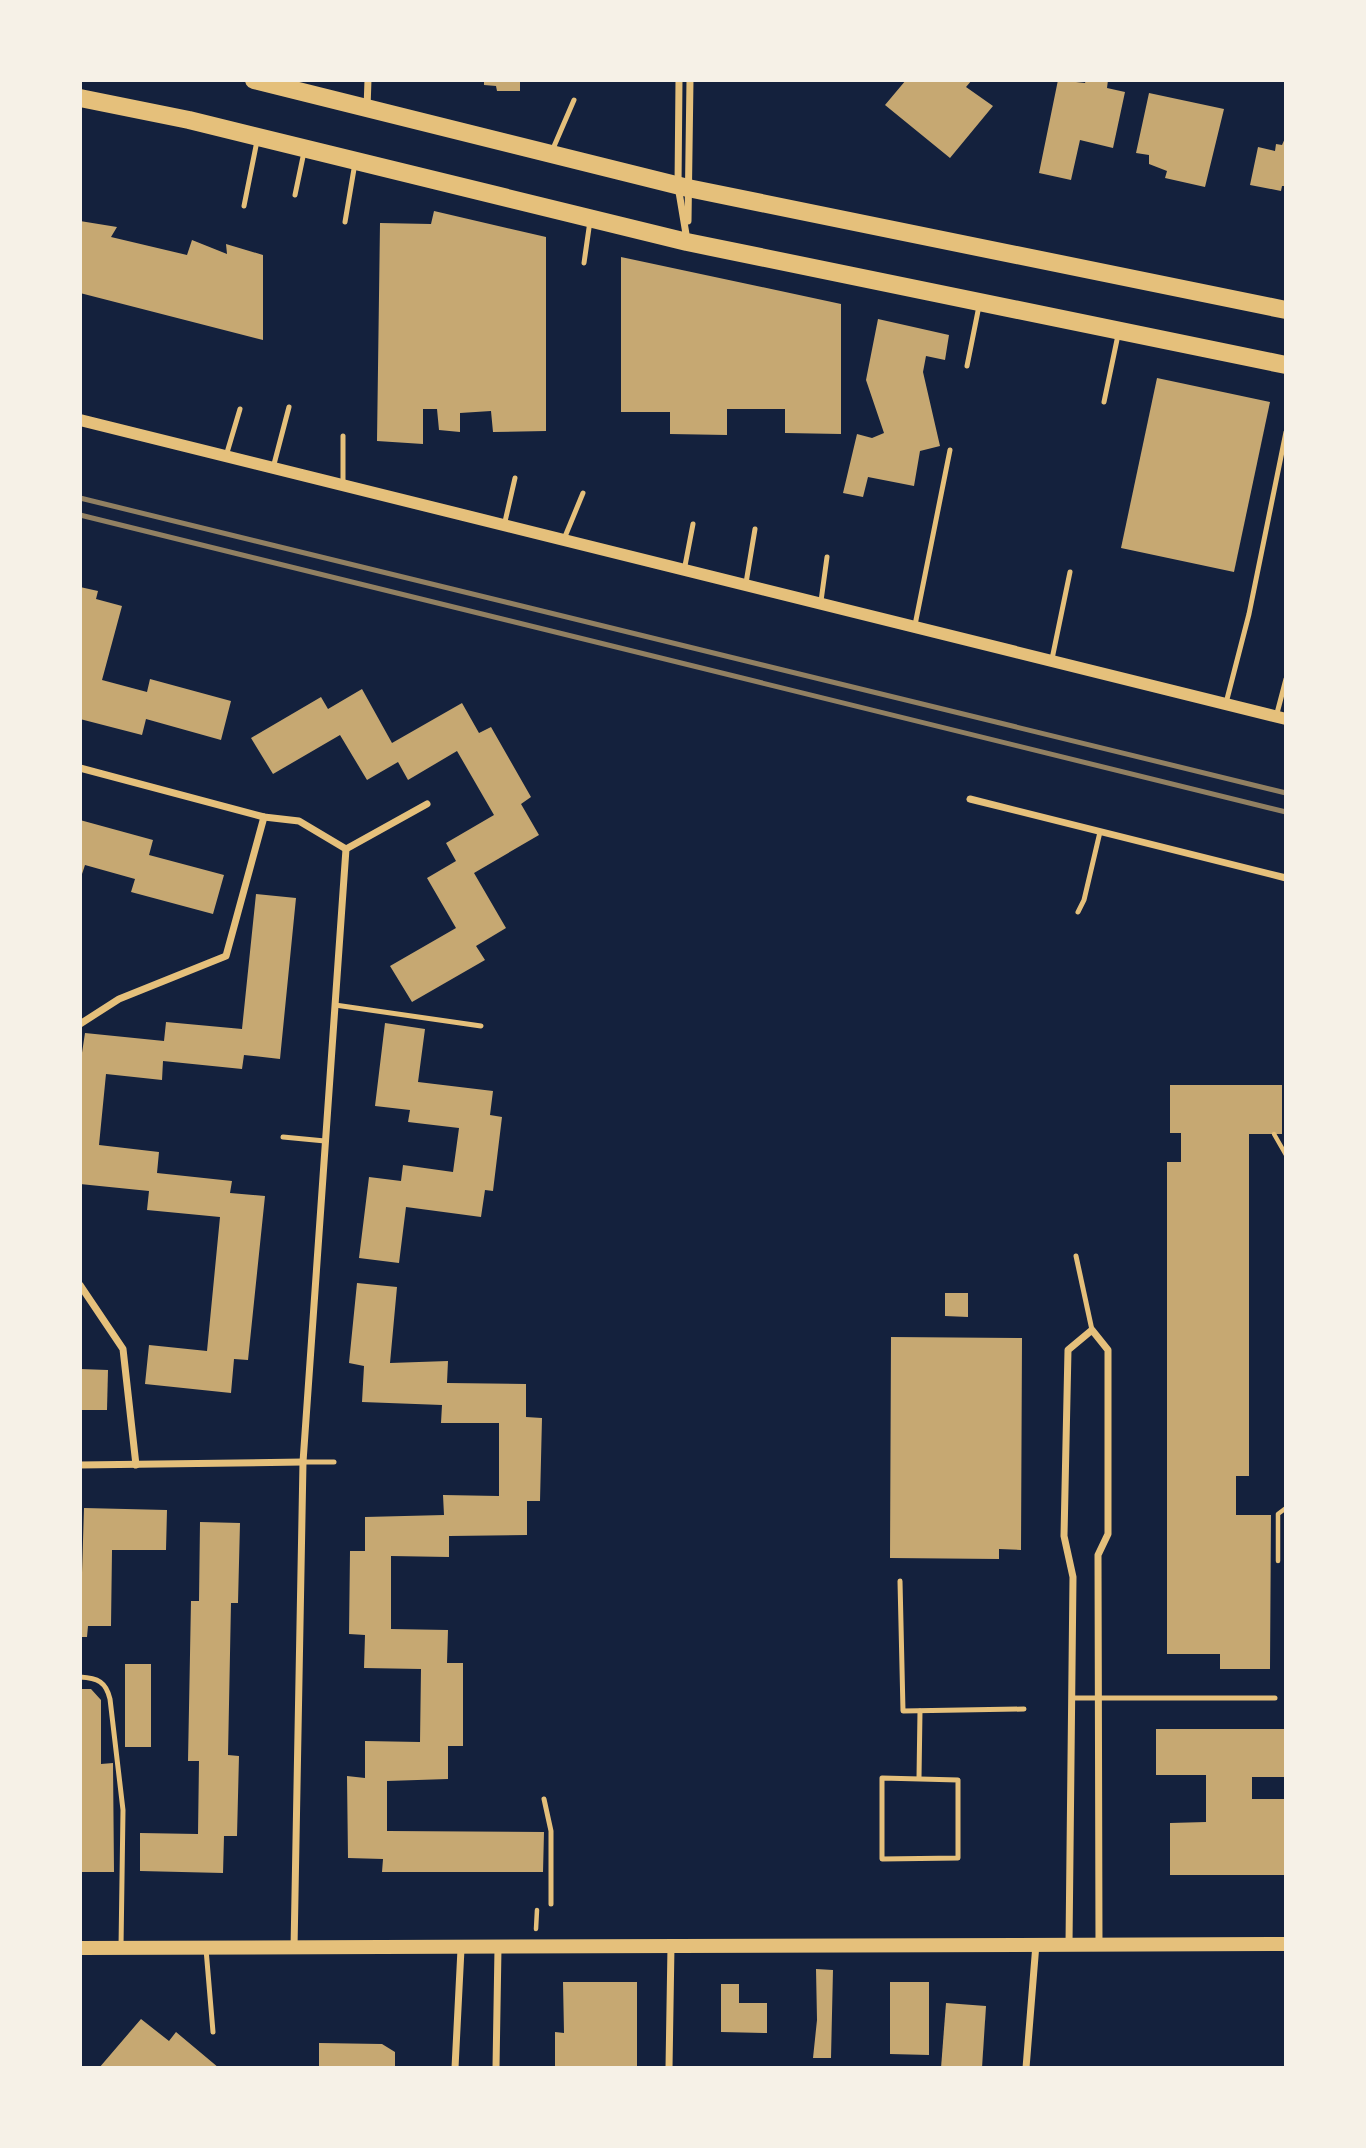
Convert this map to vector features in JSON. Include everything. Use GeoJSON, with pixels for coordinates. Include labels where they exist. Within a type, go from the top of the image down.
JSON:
{"type":"FeatureCollection","features":[{"type":"Feature","properties":{"kind":"main road"},"geometry":{"type":"LineString","coordinates":[[254,80],[683,187],[1286,310]]}},
{"type":"Feature","properties":{"kind":"main road"},"geometry":{"type":"LineString","coordinates":[[80,99],[258,137],[687,243],[1286,365]]}},
{"type":"Feature","properties":{"kind":"main road"},"geometry":{"type":"LineString","coordinates":[[80,1948],[461,1949],[1286,1944]]}},
{"type":"Feature","properties":{"kind":"street"},"geometry":{"type":"LineString","coordinates":[[368,80],[368,108]]}},
{"type":"Feature","properties":{"kind":"street"},"geometry":{"type":"LineString","coordinates":[[679,80],[687,243]]}},
{"type":"Feature","properties":{"kind":"street"},"geometry":{"type":"LineString","coordinates":[[683,187],[690,80]]}},
{"type":"Feature","properties":{"kind":"street"},"geometry":{"type":"LineString","coordinates":[[80,420],[1281,718]]}},
{"type":"Feature","properties":{"kind":"street"},"geometry":{"type":"LineString","coordinates":[[80,768],[264,817],[299,821],[346,849]]}},
{"type":"Feature","properties":{"kind":"street"},"geometry":{"type":"LineString","coordinates":[[970,799],[1286,878]]}},
{"type":"Feature","properties":{"kind":"street"},"geometry":{"type":"LineString","coordinates":[[346,849],[426,804]]}},
{"type":"Feature","properties":{"kind":"street"},"geometry":{"type":"LineString","coordinates":[[80,1024],[119,999],[226,956],[264,817]]}},
{"type":"Feature","properties":{"kind":"street"},"geometry":{"type":"LineString","coordinates":[[294,1948],[303,1462],[346,849]]}},
{"type":"Feature","properties":{"kind":"street"},"geometry":{"type":"LineString","coordinates":[[80,1284],[123,1349],[136,1465]]}},
{"type":"Feature","properties":{"kind":"street"},"geometry":{"type":"LineString","coordinates":[[1069,1944],[1073,1577],[1065,1536],[1068,1350],[1093,1330],[1108,1350],[1108,1534],[1098,1555],[1099,1944]]}},
{"type":"Feature","properties":{"kind":"street"},"geometry":{"type":"LineString","coordinates":[[80,1465],[303,1462]]}},
{"type":"Feature","properties":{"kind":"street"},"geometry":{"type":"LineString","coordinates":[[1026,2067],[1036,1944]]}},
{"type":"Feature","properties":{"kind":"street"},"geometry":{"type":"LineString","coordinates":[[669,2067],[671,1946]]}},
{"type":"Feature","properties":{"kind":"street"},"geometry":{"type":"LineString","coordinates":[[496,2067],[498,1948]]}},
{"type":"Feature","properties":{"kind":"street"},"geometry":{"type":"LineString","coordinates":[[456,2067],[461,1949]]}},
{"type":"Feature","properties":{"kind":"lane"},"geometry":{"type":"LineString","coordinates":[[551,154],[574,100]]}},
{"type":"Feature","properties":{"kind":"lane"},"geometry":{"type":"LineString","coordinates":[[244,206],[258,137]]}},
{"type":"Feature","properties":{"kind":"lane"},"geometry":{"type":"LineString","coordinates":[[295,194],[305,149]]}},
{"type":"Feature","properties":{"kind":"lane"},"geometry":{"type":"LineString","coordinates":[[345,222],[355,161]]}},
{"type":"Feature","properties":{"kind":"lane"},"geometry":{"type":"LineString","coordinates":[[584,263],[591,219]]}},
{"type":"Feature","properties":{"kind":"lane"},"geometry":{"type":"LineString","coordinates":[[967,366],[979,303]]}},
{"type":"Feature","properties":{"kind":"lane"},"geometry":{"type":"LineString","coordinates":[[1104,402],[1119,332]]}},
{"type":"Feature","properties":{"kind":"lane"},"geometry":{"type":"LineString","coordinates":[[273,468],[289,407]]}},
{"type":"Feature","properties":{"kind":"lane"},"geometry":{"type":"LineString","coordinates":[[226,456],[240,410]]}},
{"type":"Feature","properties":{"kind":"lane"},"geometry":{"type":"LineString","coordinates":[[1226,705],[1249,614],[1286,432]]}},
{"type":"Feature","properties":{"kind":"lane"},"geometry":{"type":"LineString","coordinates":[[343,436],[343,485]]}},
{"type":"Feature","properties":{"kind":"lane"},"geometry":{"type":"LineString","coordinates":[[915,628],[950,450]]}},
{"type":"Feature","properties":{"kind":"lane"},"geometry":{"type":"LineString","coordinates":[[504,526],[515,478]]}},
{"type":"Feature","properties":{"kind":"lane"},"geometry":{"type":"LineString","coordinates":[[563,541],[583,493]]}},
{"type":"Feature","properties":{"kind":"lane"},"geometry":{"type":"LineString","coordinates":[[684,570],[693,524]]}},
{"type":"Feature","properties":{"kind":"lane"},"geometry":{"type":"LineString","coordinates":[[746,586],[755,530]]}},
{"type":"Feature","properties":{"kind":"lane"},"geometry":{"type":"LineString","coordinates":[[820,605],[827,557]]}},
{"type":"Feature","properties":{"kind":"lane"},"geometry":{"type":"LineString","coordinates":[[1052,662],[1070,572]]}},
{"type":"Feature","properties":{"kind":"lane"},"geometry":{"type":"LineString","coordinates":[[1281,718],[1286,679]]}},
{"type":"Feature","properties":{"kind":"lane"},"geometry":{"type":"LineString","coordinates":[[1078,912],[1084,900],[1100,832]]}},
{"type":"Feature","properties":{"kind":"lane"},"geometry":{"type":"LineString","coordinates":[[335,1005],[481,1026]]}},
{"type":"Feature","properties":{"kind":"lane"},"geometry":{"type":"LineString","coordinates":[[283,1137],[325,1141]]}},
{"type":"Feature","properties":{"kind":"lane"},"geometry":{"type":"LineString","coordinates":[[1076,1256],[1093,1330]]}},
{"type":"Feature","properties":{"kind":"lane"},"geometry":{"type":"LineString","coordinates":[[303,1462],[334,1462]]}},
{"type":"Feature","properties":{"kind":"lane"},"geometry":{"type":"LineString","coordinates":[[900,1581],[903,1711],[1024,1709]]}},
{"type":"Feature","properties":{"kind":"lane"},"geometry":{"type":"LineString","coordinates":[[80,1677],[101,1680],[107,1686],[110,1699],[123,1810],[121,1948]]}},
{"type":"Feature","properties":{"kind":"lane"},"geometry":{"type":"LineString","coordinates":[[1073,1698],[1275,1698]]}},
{"type":"Feature","properties":{"kind":"lane"},"geometry":{"type":"LineString","coordinates":[[919,1778],[920,1711]]}},
{"type":"Feature","properties":{"kind":"lane"},"geometry":{"type":"LineString","coordinates":[[881,1778],[919,1778],[958,1780],[958,1858],[882,1859],[881,1778]]}},
{"type":"Feature","properties":{"kind":"lane"},"geometry":{"type":"LineString","coordinates":[[544,1799],[551,1831],[551,1904]]}},
{"type":"Feature","properties":{"kind":"lane"},"geometry":{"type":"LineString","coordinates":[[206,1949],[213,2032]]}},
{"type":"Feature","properties":{"kind":"path"},"geometry":{"type":"LineString","coordinates":[[1274,1134],[1286,1155]]}},
{"type":"Feature","properties":{"kind":"path"},"geometry":{"type":"LineString","coordinates":[[1278,1561],[1278,1514],[1286,1508]]}},
{"type":"Feature","properties":{"kind":"path"},"geometry":{"type":"LineString","coordinates":[[535,1947],[536,1911],[551,1904]]}},
{"type":"Feature","properties":{"kind":"building"},"geometry":{"type":"Polygon","coordinates":[[[484,80],[520,80],[520,91],[497,91],[496,86],[484,85],[484,80]]]}},
{"type":"Feature","properties":{"kind":"building"},"geometry":{"type":"Polygon","coordinates":[[[906,80],[972,80],[966,87],[993,106],[950,158],[885,105],[906,80]]]}},
{"type":"Feature","properties":{"kind":"building"},"geometry":{"type":"Polygon","coordinates":[[[1058,80],[1085,83],[1086,80],[1108,80],[1107,88],[1125,92],[1113,148],[1080,140],[1071,180],[1039,173],[1058,80]]]}},
{"type":"Feature","properties":{"kind":"building"},"geometry":{"type":"Polygon","coordinates":[[[1149,93],[1224,109],[1205,187],[1165,178],[1167,171],[1149,164],[1149,155],[1136,153],[1149,93]]]}},
{"type":"Feature","properties":{"kind":"building"},"geometry":{"type":"Polygon","coordinates":[[[1286,136],[1286,186],[1282,186],[1281,191],[1250,185],[1258,147],[1275,151],[1276,144],[1282,145],[1286,136]]]}},
{"type":"Feature","properties":{"kind":"building"},"geometry":{"type":"Polygon","coordinates":[[[434,211],[546,237],[546,431],[493,432],[491,411],[460,413],[460,432],[439,430],[437,409],[423,409],[423,444],[377,441],[380,223],[431,224],[434,211]]]}},
{"type":"Feature","properties":{"kind":"building"},"geometry":{"type":"Polygon","coordinates":[[[80,221],[117,227],[111,237],[187,255],[192,240],[227,254],[226,244],[263,255],[263,340],[80,293],[80,221]]]}},
{"type":"Feature","properties":{"kind":"building"},"geometry":{"type":"Polygon","coordinates":[[[621,257],[841,304],[841,434],[785,433],[785,409],[727,409],[727,435],[670,434],[670,412],[621,412],[621,257]]]}},
{"type":"Feature","properties":{"kind":"building"},"geometry":{"type":"Polygon","coordinates":[[[878,319],[949,335],[945,360],[926,356],[923,372],[940,446],[920,451],[914,486],[868,477],[863,497],[843,493],[857,434],[872,438],[884,433],[866,380],[878,319]]]}},
{"type":"Feature","properties":{"kind":"building"},"geometry":{"type":"Polygon","coordinates":[[[1157,378],[1270,402],[1234,572],[1121,548],[1157,378]]]}},
{"type":"Feature","properties":{"kind":"building"},"geometry":{"type":"Polygon","coordinates":[[[80,587],[98,591],[96,599],[122,606],[102,680],[147,692],[150,679],[231,701],[221,740],[146,719],[142,735],[80,719],[80,587]]]}},
{"type":"Feature","properties":{"kind":"building"},"geometry":{"type":"Polygon","coordinates":[[[362,689],[392,743],[462,703],[479,733],[491,727],[531,797],[521,804],[539,835],[474,873],[506,928],[476,946],[485,960],[412,1002],[390,966],[456,928],[427,878],[456,861],[446,843],[494,815],[457,751],[408,780],[398,762],[367,780],[340,735],[273,774],[251,738],[321,697],[328,709],[362,689]]]}},
{"type":"Feature","properties":{"kind":"building"},"geometry":{"type":"Polygon","coordinates":[[[80,820],[153,840],[149,855],[224,875],[213,914],[131,892],[135,879],[85,865],[80,880],[80,820]]]}},
{"type":"Feature","properties":{"kind":"building"},"geometry":{"type":"Polygon","coordinates":[[[256,894],[296,898],[280,1059],[244,1055],[242,1069],[163,1061],[162,1080],[106,1074],[99,1145],[159,1152],[157,1173],[232,1181],[230,1193],[265,1196],[248,1360],[234,1359],[231,1393],[145,1384],[149,1345],[207,1351],[220,1217],[147,1210],[149,1191],[80,1184],[80,1066],[85,1033],[164,1041],[166,1022],[242,1029],[256,894]]]}},
{"type":"Feature","properties":{"kind":"building"},"geometry":{"type":"Polygon","coordinates":[[[385,1023],[425,1029],[418,1082],[493,1091],[490,1115],[502,1117],[493,1191],[485,1190],[481,1217],[406,1207],[399,1263],[359,1258],[369,1177],[401,1181],[403,1165],[453,1172],[459,1128],[408,1122],[410,1110],[375,1106],[385,1023]]]}},
{"type":"Feature","properties":{"kind":"building"},"geometry":{"type":"Polygon","coordinates":[[[1170,1085],[1282,1085],[1282,1134],[1249,1134],[1249,1476],[1236,1476],[1236,1515],[1271,1515],[1270,1669],[1220,1669],[1220,1654],[1167,1654],[1167,1162],[1181,1162],[1181,1133],[1170,1133],[1170,1085]]]}},
{"type":"Feature","properties":{"kind":"building"},"geometry":{"type":"Polygon","coordinates":[[[357,1283],[397,1287],[390,1363],[448,1361],[447,1383],[526,1384],[526,1417],[542,1418],[540,1501],[527,1501],[527,1535],[449,1536],[449,1557],[391,1556],[391,1629],[448,1630],[447,1663],[463,1663],[463,1746],[448,1746],[448,1779],[387,1781],[387,1831],[544,1832],[543,1872],[382,1872],[383,1859],[348,1858],[347,1776],[365,1778],[365,1741],[420,1742],[421,1669],[364,1668],[365,1635],[349,1634],[350,1551],[365,1551],[365,1517],[444,1515],[443,1495],[499,1496],[499,1423],[441,1423],[442,1405],[362,1402],[364,1366],[349,1363],[357,1283]]]}},
{"type":"Feature","properties":{"kind":"building"},"geometry":{"type":"Polygon","coordinates":[[[945,1293],[968,1293],[968,1317],[945,1316],[945,1293]]]}},
{"type":"Feature","properties":{"kind":"building"},"geometry":{"type":"Polygon","coordinates":[[[891,1337],[1022,1338],[1021,1550],[999,1549],[999,1559],[890,1558],[891,1337]]]}},
{"type":"Feature","properties":{"kind":"building"},"geometry":{"type":"Polygon","coordinates":[[[80,1369],[108,1370],[107,1410],[80,1410],[80,1369]]]}},
{"type":"Feature","properties":{"kind":"building"},"geometry":{"type":"Polygon","coordinates":[[[84,1508],[167,1510],[166,1550],[112,1550],[111,1626],[88,1626],[87,1637],[80,1637],[84,1508]]]}},
{"type":"Feature","properties":{"kind":"building"},"geometry":{"type":"Polygon","coordinates":[[[200,1522],[240,1523],[238,1603],[231,1603],[228,1755],[239,1756],[237,1836],[224,1836],[223,1873],[140,1871],[140,1833],[198,1834],[199,1761],[188,1761],[191,1601],[199,1601],[200,1522]]]}},
{"type":"Feature","properties":{"kind":"building"},"geometry":{"type":"Polygon","coordinates":[[[125,1664],[151,1664],[151,1747],[125,1747],[125,1664]]]}},
{"type":"Feature","properties":{"kind":"building"},"geometry":{"type":"Polygon","coordinates":[[[80,1689],[91,1689],[101,1700],[101,1764],[113,1763],[114,1872],[80,1872],[80,1689]]]}},
{"type":"Feature","properties":{"kind":"building"},"geometry":{"type":"Polygon","coordinates":[[[1156,1729],[1286,1729],[1286,1777],[1252,1777],[1252,1799],[1286,1799],[1286,1875],[1170,1875],[1170,1823],[1206,1822],[1206,1775],[1156,1775],[1156,1729]]]}},
{"type":"Feature","properties":{"kind":"building"},"geometry":{"type":"Polygon","coordinates":[[[816,1969],[833,1970],[831,2058],[813,2058],[817,2020],[816,1969]]]}},
{"type":"Feature","properties":{"kind":"building"},"geometry":{"type":"Polygon","coordinates":[[[563,1982],[637,1982],[637,2068],[555,2068],[555,2032],[564,2033],[563,1982]]]}},
{"type":"Feature","properties":{"kind":"building"},"geometry":{"type":"Polygon","coordinates":[[[890,1982],[929,1982],[929,2055],[890,2054],[890,1982]]]}},
{"type":"Feature","properties":{"kind":"building"},"geometry":{"type":"Polygon","coordinates":[[[721,1984],[739,1984],[739,2003],[767,2003],[767,2033],[721,2032],[721,1984]]]}},
{"type":"Feature","properties":{"kind":"building"},"geometry":{"type":"Polygon","coordinates":[[[946,2003],[986,2006],[982,2068],[941,2068],[946,2003]]]}},
{"type":"Feature","properties":{"kind":"building"},"geometry":{"type":"Polygon","coordinates":[[[141,2019],[169,2041],[176,2032],[219,2068],[99,2068],[141,2019]]]}},
{"type":"Feature","properties":{"kind":"building"},"geometry":{"type":"Polygon","coordinates":[[[319,2043],[382,2044],[395,2052],[395,2068],[319,2068],[319,2043]]]}},
{"type":"Feature","properties":{"kind":"railway"},"geometry":{"type":"LineString","coordinates":[[80,498],[1286,793]]}},
{"type":"Feature","properties":{"kind":"railway"},"geometry":{"type":"LineString","coordinates":[[80,515],[1286,812]]}}]}
